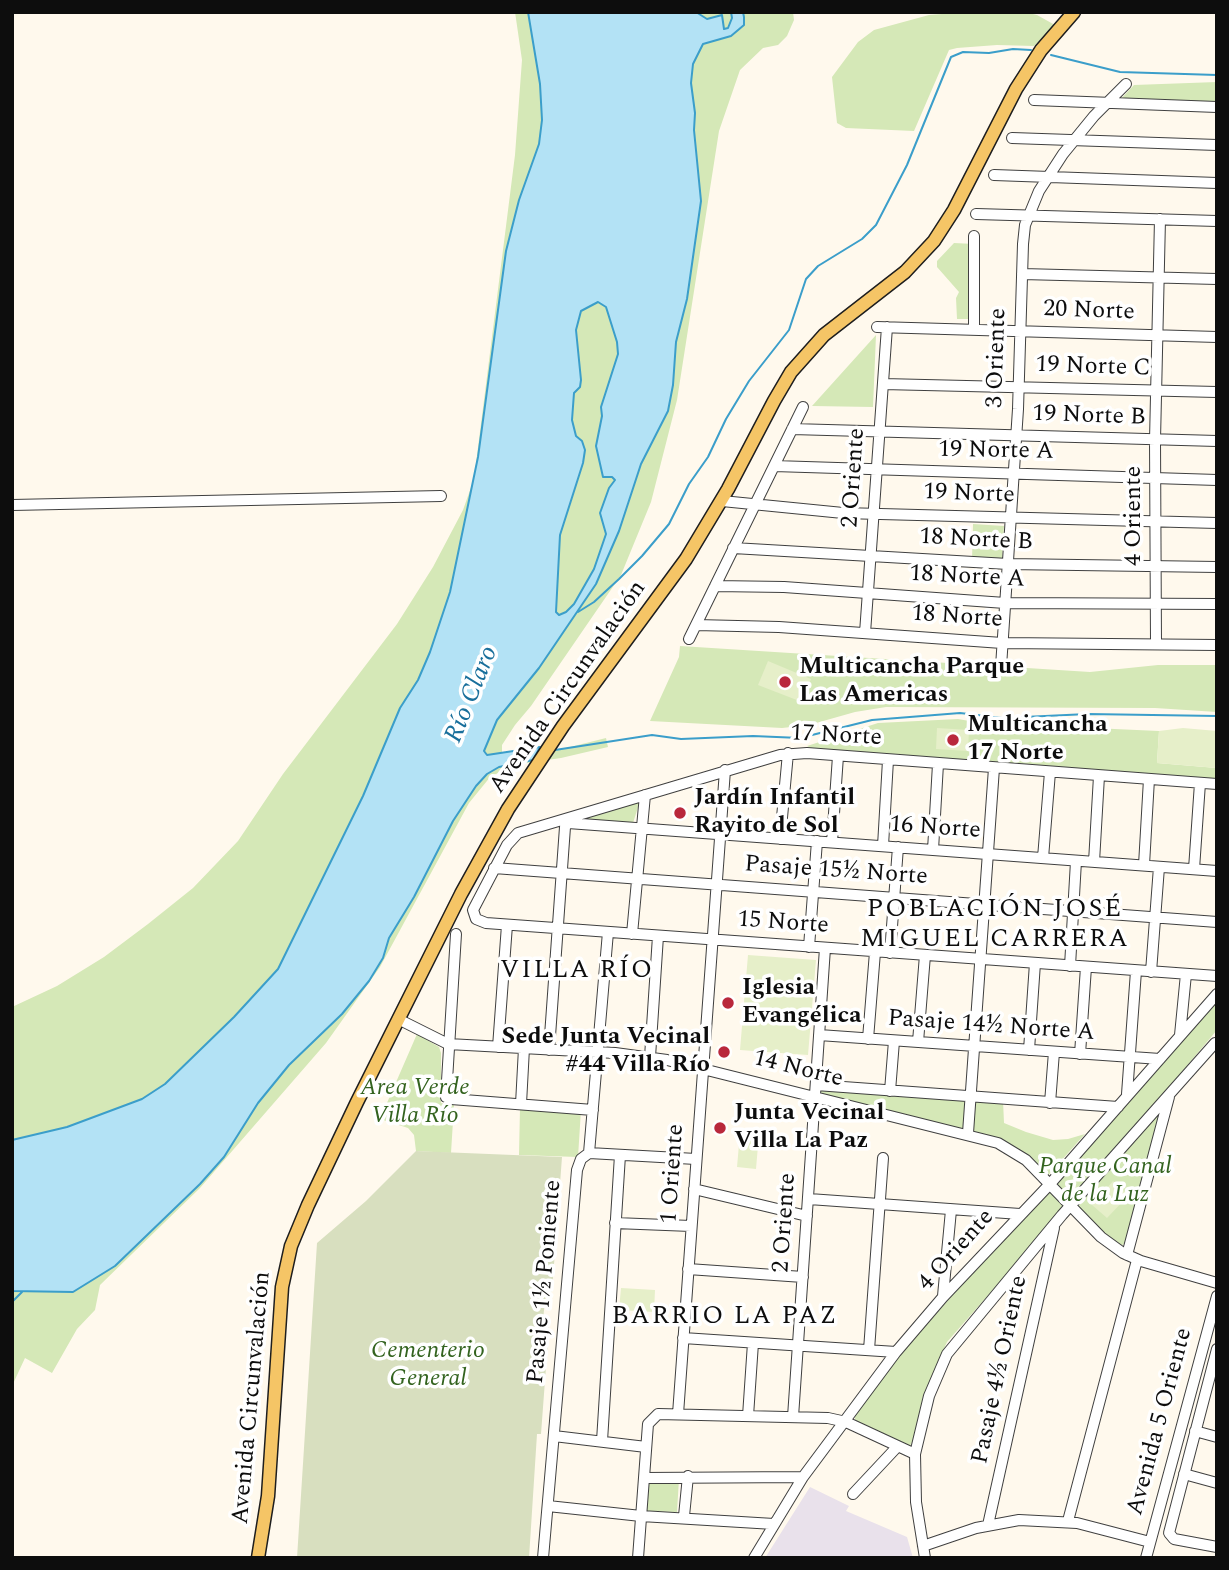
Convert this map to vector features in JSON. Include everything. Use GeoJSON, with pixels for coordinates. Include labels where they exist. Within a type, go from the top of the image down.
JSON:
{"type":"FeatureCollection","features":[{"type":"Feature","properties":{"kind":"main road","name":"Avenida Circunvalación"},"geometry":{"type":"LineString","coordinates":[[258,1558],[268,1496],[280,1306],[287,1260],[308,1205],[461,894],[532,772],[671,581],[722,501],[779,391],[805,355],[839,323],[905,272],[940,232],[1021,81],[1041,50],[1074,12]]}},
{"type":"Feature","properties":{"kind":"street","name":"3 Oriente"},"geometry":{"type":"LineString","coordinates":[[1001,667],[1019,387],[1023,234],[1028,215],[1047,178],[1073,141],[1126,83]]}},
{"type":"Feature","properties":{"kind":"street"},"geometry":{"type":"LineString","coordinates":[[1034,100],[1217,107]]}},
{"type":"Feature","properties":{"kind":"street"},"geometry":{"type":"LineString","coordinates":[[1012,138],[1217,145]]}},
{"type":"Feature","properties":{"kind":"street"},"geometry":{"type":"LineString","coordinates":[[994,175],[1217,183]]}},
{"type":"Feature","properties":{"kind":"street"},"geometry":{"type":"LineString","coordinates":[[976,214],[1217,221]]}},
{"type":"Feature","properties":{"kind":"street","name":"4 Oriente"},"geometry":{"type":"LineString","coordinates":[[1156,644],[1155,440],[1160,219]]}},
{"type":"Feature","properties":{"kind":"street"},"geometry":{"type":"LineString","coordinates":[[974,236],[974,330]]}},
{"type":"Feature","properties":{"kind":"street"},"geometry":{"type":"LineString","coordinates":[[1022,274],[1217,279]]}},
{"type":"Feature","properties":{"kind":"street","name":"20 Norte"},"geometry":{"type":"LineString","coordinates":[[882,327],[1217,337]]}},
{"type":"Feature","properties":{"kind":"street","name":"2 Oriente"},"geometry":{"type":"LineString","coordinates":[[864,633],[883,384],[882,327]]}},
{"type":"Feature","properties":{"kind":"street","name":"19 Norte C"},"geometry":{"type":"LineString","coordinates":[[883,384],[1217,392]]}},
{"type":"Feature","properties":{"kind":"street"},"geometry":{"type":"LineString","coordinates":[[689,639],[803,407]]}},
{"type":"Feature","properties":{"kind":"street","name":"19 Norte B"},"geometry":{"type":"LineString","coordinates":[[792,429],[1217,441]]}},
{"type":"Feature","properties":{"kind":"street","name":"19 Norte A"},"geometry":{"type":"LineString","coordinates":[[774,466],[1217,480]]}},
{"type":"Feature","properties":{"kind":"street"},"geometry":{"type":"LineString","coordinates":[[12,505],[441,496]]}},
{"type":"Feature","properties":{"kind":"street","name":"19 Norte"},"geometry":{"type":"LineString","coordinates":[[722,501],[755,506],[874,513],[1217,523]]}},
{"type":"Feature","properties":{"kind":"street","name":"18 Norte B"},"geometry":{"type":"LineString","coordinates":[[733,548],[1007,564],[1217,567]]}},
{"type":"Feature","properties":{"kind":"street","name":"18 Norte A"},"geometry":{"type":"LineString","coordinates":[[715,586],[784,587],[1005,604],[1217,604]]}},
{"type":"Feature","properties":{"kind":"street","name":"18 Norte"},"geometry":{"type":"LineString","coordinates":[[696,625],[779,627],[1002,643],[1217,645]]}},
{"type":"Feature","properties":{"kind":"street"},"geometry":{"type":"LineString","coordinates":[[780,839],[788,754]]}},
{"type":"Feature","properties":{"kind":"street","name":"17 Norte"},"geometry":{"type":"LineString","coordinates":[[474,916],[473,906],[494,868],[510,841],[523,831],[725,770],[788,754],[1217,784]]}},
{"type":"Feature","properties":{"kind":"street"},"geometry":{"type":"LineString","coordinates":[[832,842],[838,756]]}},
{"type":"Feature","properties":{"kind":"street"},"geometry":{"type":"LineString","coordinates":[[883,846],[888,760]]}},
{"type":"Feature","properties":{"kind":"street"},"geometry":{"type":"LineString","coordinates":[[933,850],[938,764]]}},
{"type":"Feature","properties":{"kind":"street"},"geometry":{"type":"LineString","coordinates":[[968,1133],[994,768]]}},
{"type":"Feature","properties":{"kind":"street","name":"1 Oriente"},"geometry":{"type":"LineString","coordinates":[[678,1414],[725,770]]}},
{"type":"Feature","properties":{"kind":"street"},"geometry":{"type":"LineString","coordinates":[[1043,858],[1049,772]]}},
{"type":"Feature","properties":{"kind":"street"},"geometry":{"type":"LineString","coordinates":[[1094,862],[1099,776]]}},
{"type":"Feature","properties":{"kind":"street"},"geometry":{"type":"LineString","coordinates":[[1143,865],[1149,779]]}},
{"type":"Feature","properties":{"kind":"street"},"geometry":{"type":"LineString","coordinates":[[1194,869],[1200,783]]}},
{"type":"Feature","properties":{"kind":"street"},"geometry":{"type":"LineString","coordinates":[[632,934],[645,794]]}},
{"type":"Feature","properties":{"kind":"street","name":"16 Norte"},"geometry":{"type":"LineString","coordinates":[[562,873],[567,824],[1217,871]]}},
{"type":"Feature","properties":{"kind":"street"},"geometry":{"type":"LineString","coordinates":[[809,947],[817,841]]}},
{"type":"Feature","properties":{"kind":"street"},"geometry":{"type":"LineString","coordinates":[[890,953],[898,847]]}},
{"type":"Feature","properties":{"kind":"street"},"geometry":{"type":"LineString","coordinates":[[1070,966],[1076,861]]}},
{"type":"Feature","properties":{"kind":"street"},"geometry":{"type":"LineString","coordinates":[[1152,972],[1159,867]]}},
{"type":"Feature","properties":{"kind":"street","name":"Pasaje 15½ Norte"},"geometry":{"type":"LineString","coordinates":[[494,868],[1217,922]]}},
{"type":"Feature","properties":{"kind":"street"},"geometry":{"type":"LineString","coordinates":[[550,1050],[562,873]]}},
{"type":"Feature","properties":{"kind":"street","name":"15 Norte"},"geometry":{"type":"LineString","coordinates":[[474,916],[482,923],[1217,976]]}},
{"type":"Feature","properties":{"kind":"street"},"geometry":{"type":"LineString","coordinates":[[498,1047],[507,925]]}},
{"type":"Feature","properties":{"kind":"street","name":"Pasaje 1½ Poniente"},"geometry":{"type":"LineString","coordinates":[[543,1558],[577,1170],[581,1159],[589,1153],[608,932]]}},
{"type":"Feature","properties":{"kind":"street"},"geometry":{"type":"LineString","coordinates":[[456,934],[446,1097],[593,1110]]}},
{"type":"Feature","properties":{"kind":"street"},"geometry":{"type":"LineString","coordinates":[[649,1057],[658,936]]}},
{"type":"Feature","properties":{"kind":"street","name":"2 Oriente"},"geometry":{"type":"LineString","coordinates":[[793,1417],[825,948]]}},
{"type":"Feature","properties":{"kind":"street"},"geometry":{"type":"LineString","coordinates":[[868,1038],[875,951]]}},
{"type":"Feature","properties":{"kind":"street"},"geometry":{"type":"LineString","coordinates":[[918,1042],[925,955]]}},
{"type":"Feature","properties":{"kind":"street"},"geometry":{"type":"LineString","coordinates":[[1029,1051],[1035,963]]}},
{"type":"Feature","properties":{"kind":"street"},"geometry":{"type":"LineString","coordinates":[[1080,1054],[1086,967]]}},
{"type":"Feature","properties":{"kind":"street"},"geometry":{"type":"LineString","coordinates":[[1128,1095],[1136,971]]}},
{"type":"Feature","properties":{"kind":"street"},"geometry":{"type":"LineString","coordinates":[[1180,1035],[1186,974]]}},
{"type":"Feature","properties":{"kind":"street","name":"4 Oriente"},"geometry":{"type":"LineString","coordinates":[[754,1558],[803,1477],[896,1352],[943,1297],[1050,1184],[1217,994]]}},
{"type":"Feature","properties":{"kind":"street","name":"14 Norte"},"geometry":{"type":"LineString","coordinates":[[398,1019],[448,1044],[649,1057],[816,1091],[968,1133],[1007,1147],[1026,1160],[1101,1237],[1132,1257],[1217,1283]]}},
{"type":"Feature","properties":{"kind":"street","name":"Pasaje 14½ Norte A"},"geometry":{"type":"LineString","coordinates":[[819,1035],[1160,1059]]}},
{"type":"Feature","properties":{"kind":"street"},"geometry":{"type":"LineString","coordinates":[[890,1091],[894,1041]]}},
{"type":"Feature","properties":{"kind":"street"},"geometry":{"type":"LineString","coordinates":[[925,1558],[916,1502],[915,1454],[927,1404],[942,1364],[954,1343],[1055,1224],[1216,1043]]}},
{"type":"Feature","properties":{"kind":"street"},"geometry":{"type":"LineString","coordinates":[[521,1104],[524,1048]]}},
{"type":"Feature","properties":{"kind":"street"},"geometry":{"type":"LineString","coordinates":[[1050,1103],[1054,1052]]}},
{"type":"Feature","properties":{"kind":"street"},"geometry":{"type":"LineString","coordinates":[[816,1091],[890,1091],[1118,1107]]}},
{"type":"Feature","properties":{"kind":"street"},"geometry":{"type":"LineString","coordinates":[[1068,1521],[1170,1092]]}},
{"type":"Feature","properties":{"kind":"street"},"geometry":{"type":"LineString","coordinates":[[589,1153],[696,1159]]}},
{"type":"Feature","properties":{"kind":"street"},"geometry":{"type":"LineString","coordinates":[[602,1441],[620,1155]]}},
{"type":"Feature","properties":{"kind":"street"},"geometry":{"type":"LineString","coordinates":[[869,1350],[883,1158]]}},
{"type":"Feature","properties":{"kind":"street"},"geometry":{"type":"LineString","coordinates":[[694,1189],[807,1216]]}},
{"type":"Feature","properties":{"kind":"street"},"geometry":{"type":"LineString","coordinates":[[808,1199],[1020,1214]]}},
{"type":"Feature","properties":{"kind":"street"},"geometry":{"type":"LineString","coordinates":[[943,1297],[951,1210]]}},
{"type":"Feature","properties":{"kind":"street"},"geometry":{"type":"LineString","coordinates":[[615,1223],[691,1226]]}},
{"type":"Feature","properties":{"kind":"street","name":"Pasaje 4½ Oriente"},"geometry":{"type":"LineString","coordinates":[[988,1525],[1055,1224]]}},
{"type":"Feature","properties":{"kind":"street"},"geometry":{"type":"LineString","coordinates":[[688,1269],[803,1277]]}},
{"type":"Feature","properties":{"kind":"street","name":"Avenida 5 Oriente"},"geometry":{"type":"LineString","coordinates":[[1146,1558],[1217,1296]]}},
{"type":"Feature","properties":{"kind":"street"},"geometry":{"type":"LineString","coordinates":[[683,1338],[896,1352]]}},
{"type":"Feature","properties":{"kind":"street"},"geometry":{"type":"LineString","coordinates":[[748,1416],[753,1343]]}},
{"type":"Feature","properties":{"kind":"street"},"geometry":{"type":"LineString","coordinates":[[1217,1349],[1212,1385],[1195,1431],[1169,1530],[1174,1539],[1217,1547]]}},
{"type":"Feature","properties":{"kind":"street"},"geometry":{"type":"LineString","coordinates":[[638,1558],[649,1423],[661,1413],[828,1418],[846,1422],[915,1454]]}},
{"type":"Feature","properties":{"kind":"street"},"geometry":{"type":"LineString","coordinates":[[1195,1431],[1217,1437]]}},
{"type":"Feature","properties":{"kind":"street"},"geometry":{"type":"LineString","coordinates":[[554,1436],[646,1447]]}},
{"type":"Feature","properties":{"kind":"street"},"geometry":{"type":"LineString","coordinates":[[853,1494],[897,1447]]}},
{"type":"Feature","properties":{"kind":"street"},"geometry":{"type":"LineString","coordinates":[[1184,1474],[1217,1483]]}},
{"type":"Feature","properties":{"kind":"street"},"geometry":{"type":"LineString","coordinates":[[684,1516],[688,1476]]}},
{"type":"Feature","properties":{"kind":"street"},"geometry":{"type":"LineString","coordinates":[[644,1478],[803,1477]]}},
{"type":"Feature","properties":{"kind":"street"},"geometry":{"type":"LineString","coordinates":[[548,1506],[641,1516],[684,1516],[774,1524]]}},
{"type":"Feature","properties":{"kind":"street"},"geometry":{"type":"LineString","coordinates":[[923,1546],[988,1525],[1019,1521],[1068,1521],[1150,1542]]}},
{"type":"Feature","properties":{"kind":"shaded area"},"geometry":{"type":"Polygon","coordinates":[[[810,1487],[849,1506],[846,1511],[907,1537],[913,1558],[765,1558],[810,1487]]]}},
{"type":"Feature","properties":{"kind":"green space"},"geometry":{"type":"Polygon","coordinates":[[[515,12],[793,12],[794,20],[787,36],[778,45],[763,48],[740,70],[719,131],[677,400],[651,502],[621,575],[531,706],[515,725],[502,745],[502,753],[562,749],[606,738],[608,747],[520,764],[491,776],[469,803],[380,967],[326,1043],[200,1188],[100,1285],[95,1310],[77,1329],[52,1373],[25,1358],[12,1386],[12,1007],[57,986],[104,957],[193,888],[238,841],[283,774],[397,624],[433,567],[463,510],[474,479],[515,155],[522,60],[515,12]]]}},
{"type":"Feature","properties":{"kind":"green space"},"geometry":{"type":"Polygon","coordinates":[[[1025,12],[1055,25],[1034,46],[997,45],[949,50],[914,131],[846,128],[837,123],[832,77],[858,42],[874,30],[929,15],[1025,12]]]}},
{"type":"Feature","properties":{"kind":"green space"},"geometry":{"type":"Polygon","coordinates":[[[1217,82],[1217,103],[1119,101],[1134,85],[1217,82]]]}},
{"type":"Feature","properties":{"kind":"green space"},"geometry":{"type":"Polygon","coordinates":[[[954,243],[974,244],[971,319],[957,319],[956,298],[959,292],[937,267],[937,261],[954,243]]]}},
{"type":"Feature","properties":{"kind":"green space"},"geometry":{"type":"Polygon","coordinates":[[[876,335],[873,407],[812,406],[876,335]]]}},
{"type":"Feature","properties":{"kind":"green space"},"geometry":{"type":"Polygon","coordinates":[[[973,524],[1004,526],[1002,561],[972,560],[973,524]]]}},
{"type":"Feature","properties":{"kind":"green space"},"geometry":{"type":"Polygon","coordinates":[[[680,646],[1090,672],[1158,665],[1217,665],[1217,712],[1155,708],[886,707],[855,712],[809,725],[782,728],[650,721],[679,657],[680,646]]]}},
{"type":"Feature","properties":{"kind":"green space","name":"Multicancha Parque Las Americas"},"geometry":{"type":"Polygon","coordinates":[[[768,661],[811,679],[802,702],[758,685],[768,661]]]}},
{"type":"Feature","properties":{"kind":"green space"},"geometry":{"type":"Polygon","coordinates":[[[958,719],[981,723],[1159,731],[1157,763],[1217,768],[1217,779],[813,749],[807,746],[878,723],[958,719]]]}},
{"type":"Feature","properties":{"kind":"green space","name":"Multicancha 17 Norte"},"geometry":{"type":"Polygon","coordinates":[[[937,728],[969,730],[968,751],[936,749],[937,728]]]}},
{"type":"Feature","properties":{"kind":"green space"},"geometry":{"type":"Polygon","coordinates":[[[1183,728],[1217,731],[1217,768],[1157,763],[1159,731],[1183,728]]]}},
{"type":"Feature","properties":{"kind":"green space"},"geometry":{"type":"Polygon","coordinates":[[[640,801],[633,823],[575,820],[640,801]]]}},
{"type":"Feature","properties":{"kind":"green space"},"geometry":{"type":"Polygon","coordinates":[[[748,955],[816,960],[808,1055],[740,1050],[748,955]]]}},
{"type":"Feature","properties":{"kind":"green space","name":"Parque Canal de la Luz"},"geometry":{"type":"Polygon","coordinates":[[[1217,999],[1217,1030],[1164,1093],[1126,1242],[1121,1246],[1108,1237],[1072,1200],[947,1342],[923,1396],[910,1446],[858,1423],[855,1415],[901,1353],[1217,999]]]}},
{"type":"Feature","properties":{"kind":"green space","name":"Area Verde Villa Río"},"geometry":{"type":"Polygon","coordinates":[[[417,1034],[439,1047],[441,1053],[441,1103],[454,1105],[451,1153],[416,1151],[414,1135],[408,1128],[380,1119],[417,1034]]]}},
{"type":"Feature","properties":{"kind":"green space"},"geometry":{"type":"Polygon","coordinates":[[[819,1088],[1003,1100],[1004,1123],[1053,1140],[1085,1134],[1044,1180],[1007,1144],[818,1094],[819,1088]]]}},
{"type":"Feature","properties":{"kind":"green space"},"geometry":{"type":"Polygon","coordinates":[[[520,1108],[581,1110],[578,1157],[519,1155],[520,1108]]]}},
{"type":"Feature","properties":{"kind":"green space"},"geometry":{"type":"Polygon","coordinates":[[[740,1133],[759,1134],[756,1169],[737,1167],[740,1133]]]}},
{"type":"Feature","properties":{"kind":"green space","name":"Cementerio General"},"geometry":{"type":"Polygon","coordinates":[[[416,1151],[562,1157],[552,1291],[545,1299],[543,1321],[549,1327],[541,1434],[537,1434],[529,1558],[297,1558],[317,1243],[366,1201],[416,1151]]]}},
{"type":"Feature","properties":{"kind":"green space"},"geometry":{"type":"Polygon","coordinates":[[[1113,1181],[1129,1195],[1107,1218],[1092,1205],[1113,1181]]]}},
{"type":"Feature","properties":{"kind":"green space"},"geometry":{"type":"Polygon","coordinates":[[[621,1288],[655,1290],[654,1312],[619,1310],[621,1288]]]}},
{"type":"Feature","properties":{"kind":"green space"},"geometry":{"type":"Polygon","coordinates":[[[647,1478],[679,1479],[677,1512],[646,1511],[647,1478]]]}},
{"type":"Feature","properties":{"kind":"water","name":"Río Claro"},"geometry":{"type":"Polygon","coordinates":[[[528,12],[696,12],[707,19],[722,15],[724,29],[728,28],[731,12],[743,12],[744,25],[731,36],[703,44],[693,64],[691,83],[701,201],[687,299],[676,342],[668,411],[641,464],[619,531],[596,584],[539,668],[497,720],[484,751],[487,755],[540,747],[533,760],[499,767],[487,774],[476,786],[453,821],[414,897],[389,938],[383,958],[369,981],[342,1014],[289,1065],[258,1103],[224,1157],[200,1184],[115,1266],[73,1292],[12,1291],[12,1140],[67,1127],[142,1099],[165,1084],[234,1017],[278,969],[363,796],[400,708],[418,680],[450,592],[478,457],[506,251],[519,200],[539,144],[542,120],[540,84],[528,12]],[[598,302],[581,311],[576,330],[581,380],[580,387],[574,393],[572,420],[576,436],[582,441],[585,450],[560,535],[556,612],[559,615],[574,604],[594,569],[606,534],[600,513],[609,488],[615,480],[612,477],[603,477],[596,446],[602,416],[601,407],[618,354],[606,307],[598,302]]]}},
{"type":"Feature","properties":{"kind":"waterway"},"geometry":{"type":"LineString","coordinates":[[578,612],[594,602],[619,579],[669,524],[749,381],[789,330],[806,279],[818,266],[862,239],[876,225],[907,165],[951,57],[963,52],[1031,50]]}},
{"type":"Feature","properties":{"kind":"waterway"},"geometry":{"type":"LineString","coordinates":[[1051,55],[1120,72],[1217,75]]}},
{"type":"Feature","properties":{"kind":"waterway"},"geometry":{"type":"LineString","coordinates":[[555,750],[652,735],[681,739],[753,736],[800,738],[872,720],[960,713],[1002,718],[1088,714],[1217,716]]}},
{"type":"Feature","properties":{"kind":"waterway"},"geometry":{"type":"LineString","coordinates":[[12,1302],[22,1292]]}},
{"type":"Feature","properties":{"kind":"place","name":"Multicancha Parque Las Americas"},"geometry":{"type":"Point","coordinates":[785,682]}},
{"type":"Feature","properties":{"kind":"place","name":"Multicancha 17 Norte"},"geometry":{"type":"Point","coordinates":[953,740]}},
{"type":"Feature","properties":{"kind":"place","name":"Jardín Infantil Rayito de Sol"},"geometry":{"type":"Point","coordinates":[680,813]}},
{"type":"Feature","properties":{"kind":"place","name":"Iglesia Evangélica"},"geometry":{"type":"Point","coordinates":[728,1003]}},
{"type":"Feature","properties":{"kind":"place","name":"Sede Junta Vecinal #44 Villa Río"},"geometry":{"type":"Point","coordinates":[724,1052]}},
{"type":"Feature","properties":{"kind":"place","name":"Junta Vecinal Villa La Paz"},"geometry":{"type":"Point","coordinates":[720,1128]}},
{"type":"Feature","properties":{"kind":"district","name":"POBLACIÓN JOSÉ MIGUEL CARRERA"},"geometry":{"type":"Point","coordinates":[995,926]}},
{"type":"Feature","properties":{"kind":"district","name":"VILLA RÍO"},"geometry":{"type":"Point","coordinates":[577,972]}},
{"type":"Feature","properties":{"kind":"district","name":"BARRIO LA PAZ"},"geometry":{"type":"Point","coordinates":[725,1318]}}]}
